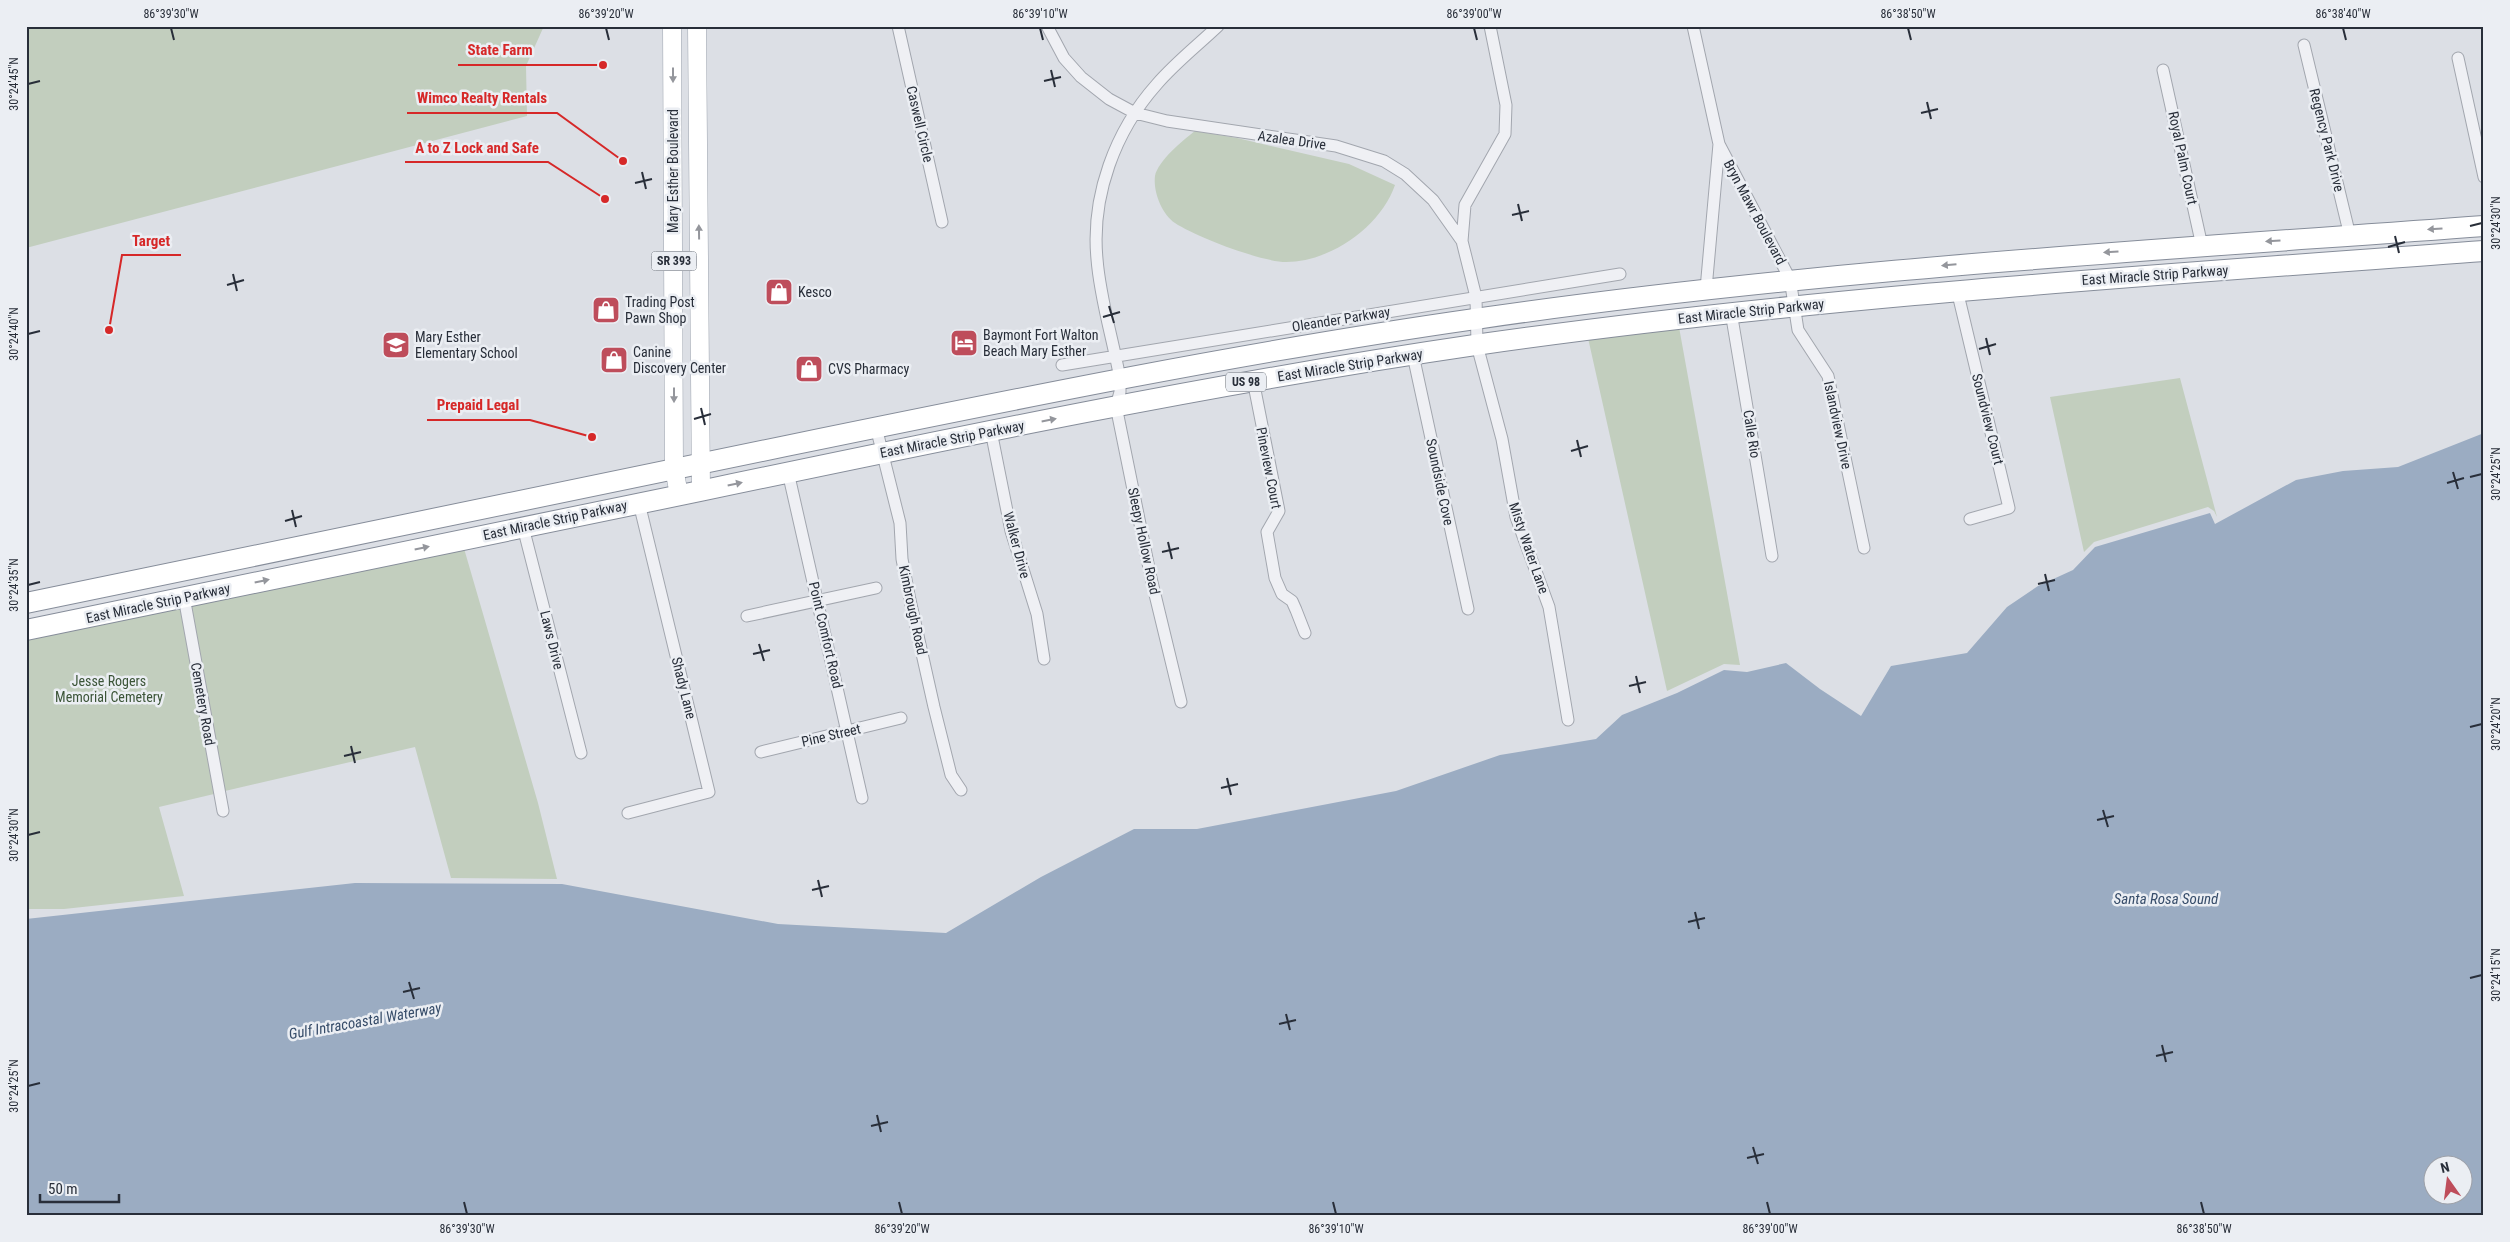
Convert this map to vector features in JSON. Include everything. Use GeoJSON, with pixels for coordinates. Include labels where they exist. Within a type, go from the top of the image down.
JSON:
{"type":"FeatureCollection","features":[{"type":"Feature","properties":{"kind":"highway","name":"East Miracle Strip Parkway"},"geometry":{"type":"LineString","coordinates":[[26,603],[674,468],[1120,379],[1282,349],[1476,318],[1790,280],[2049,257],[2484,226]]}},
{"type":"Feature","properties":{"kind":"highway"},"geometry":{"type":"LineString","coordinates":[[2350,236],[2352,261]]}},
{"type":"Feature","properties":{"kind":"highway","name":"East Miracle Strip Parkway"},"geometry":{"type":"LineString","coordinates":[[26,630],[1116,406],[1253,380],[1477,345],[1731,312],[1957,290],[2484,251]]}},
{"type":"Feature","properties":{"kind":"highway"},"geometry":{"type":"LineString","coordinates":[[2049,257],[2052,282]]}},
{"type":"Feature","properties":{"kind":"main road","name":"Mary Esther Boulevard"},"geometry":{"type":"LineString","coordinates":[[672,26],[674,468],[679,496]]}},
{"type":"Feature","properties":{"kind":"main road","name":"Mary Esther Boulevard"},"geometry":{"type":"LineString","coordinates":[[697,26],[701,491]]}},
{"type":"Feature","properties":{"kind":"street","name":"Caswell Circle"},"geometry":{"type":"LineString","coordinates":[[898,26],[942,222]]}},
{"type":"Feature","properties":{"kind":"street","name":"Azalea Drive"},"geometry":{"type":"LineString","coordinates":[[1046,26],[1064,58],[1081,77],[1109,99],[1135,113],[1167,121],[1336,146],[1384,161],[1424,189],[1462,241],[1476,297],[1476,318]]}},
{"type":"Feature","properties":{"kind":"street","name":"Sleepy Hollow Road"},"geometry":{"type":"LineString","coordinates":[[1181,702],[1151,578],[1116,406],[1120,392],[1120,379],[1097,262],[1096,224],[1106,174],[1125,127],[1158,82],[1218,26]]}},
{"type":"Feature","properties":{"kind":"street"},"geometry":{"type":"LineString","coordinates":[[1462,241],[1465,205],[1505,134],[1506,105],[1490,26]]}},
{"type":"Feature","properties":{"kind":"street","name":"Bryn Mawr Boulevard"},"geometry":{"type":"LineString","coordinates":[[1693,26],[1719,144],[1790,280]]}},
{"type":"Feature","properties":{"kind":"street","name":"Regency Park Drive"},"geometry":{"type":"LineString","coordinates":[[2304,45],[2350,236]]}},
{"type":"Feature","properties":{"kind":"street"},"geometry":{"type":"LineString","coordinates":[[2458,58],[2484,177]]}},
{"type":"Feature","properties":{"kind":"street","name":"Royal Palm Court"},"geometry":{"type":"LineString","coordinates":[[2164,70],[2202,246]]}},
{"type":"Feature","properties":{"kind":"street","name":"Bryn Mawr Boulevard"},"geometry":{"type":"LineString","coordinates":[[1706,289],[1719,144]]}},
{"type":"Feature","properties":{"kind":"street","name":"Oleander Parkway"},"geometry":{"type":"LineString","coordinates":[[1062,365],[1620,274]]}},
{"type":"Feature","properties":{"kind":"street","name":"Islandview Drive"},"geometry":{"type":"LineString","coordinates":[[1790,280],[1798,330],[1828,376],[1864,548]]}},
{"type":"Feature","properties":{"kind":"street","name":"Soundview Court"},"geometry":{"type":"LineString","coordinates":[[1957,290],[2009,508],[1970,519]]}},
{"type":"Feature","properties":{"kind":"street","name":"Calle Rio"},"geometry":{"type":"LineString","coordinates":[[1731,312],[1772,556]]}},
{"type":"Feature","properties":{"kind":"street","name":"Misty Water Lane"},"geometry":{"type":"LineString","coordinates":[[1476,318],[1477,345],[1502,438],[1516,517],[1549,607],[1568,720]]}},
{"type":"Feature","properties":{"kind":"street","name":"Soundside Cove"},"geometry":{"type":"LineString","coordinates":[[1413,355],[1468,609]]}},
{"type":"Feature","properties":{"kind":"street","name":"Pineview Court"},"geometry":{"type":"LineString","coordinates":[[1253,380],[1279,511],[1267,532],[1274,570],[1278,588],[1292,601],[1305,633]]}},
{"type":"Feature","properties":{"kind":"street","name":"Kimbrough Road"},"geometry":{"type":"LineString","coordinates":[[876,427],[900,523],[902,559],[934,707],[951,775],[961,790]]}},
{"type":"Feature","properties":{"kind":"street","name":"Walker Drive"},"geometry":{"type":"LineString","coordinates":[[991,431],[1011,531],[1037,614],[1044,659]]}},
{"type":"Feature","properties":{"kind":"street","name":"Point Comfort Road"},"geometry":{"type":"LineString","coordinates":[[788,472],[862,798]]}},
{"type":"Feature","properties":{"kind":"street","name":"Shady Lane"},"geometry":{"type":"LineString","coordinates":[[628,813],[709,792],[639,503]]}},
{"type":"Feature","properties":{"kind":"street","name":"Laws Drive"},"geometry":{"type":"LineString","coordinates":[[523,527],[581,753]]}},
{"type":"Feature","properties":{"kind":"street"},"geometry":{"type":"LineString","coordinates":[[747,616],[876,588]]}},
{"type":"Feature","properties":{"kind":"street","name":"Cemetery Road"},"geometry":{"type":"LineString","coordinates":[[184,597],[223,811]]}},
{"type":"Feature","properties":{"kind":"street","name":"Pine Street"},"geometry":{"type":"LineString","coordinates":[[761,752],[901,718]]}},
{"type":"Feature","properties":{"kind":"green space"},"geometry":{"type":"Polygon","coordinates":[[[26,26],[544,26],[526,66],[527,116],[26,248],[26,26]]]}},
{"type":"Feature","properties":{"kind":"green space"},"geometry":{"type":"Polygon","coordinates":[[[1195,131],[1237,138],[1349,164],[1395,185],[1388,200],[1378,214],[1352,239],[1337,248],[1320,256],[1303,260],[1286,262],[1261,258],[1229,248],[1185,229],[1170,219],[1162,208],[1155,189],[1157,170],[1172,151],[1195,131]]]}},
{"type":"Feature","properties":{"kind":"green space"},"geometry":{"type":"Polygon","coordinates":[[[1679,327],[1740,665],[1724,664],[1667,691],[1588,338],[1679,327]]]}},
{"type":"Feature","properties":{"kind":"green space"},"geometry":{"type":"Polygon","coordinates":[[[2180,378],[2217,517],[2214,511],[2208,507],[2094,542],[2084,552],[2050,397],[2180,378]]]}},
{"type":"Feature","properties":{"kind":"green space"},"geometry":{"type":"Polygon","coordinates":[[[463,545],[538,803],[557,879],[451,878],[415,747],[225,791],[190,604],[463,545]]]}},
{"type":"Feature","properties":{"kind":"green space","name":"Jesse Rogers Memorial Cemetery"},"geometry":{"type":"Polygon","coordinates":[[[180,607],[214,794],[159,807],[184,896],[64,909],[26,909],[26,640],[180,607]]]}},
{"type":"Feature","properties":{"kind":"water","name":"Santa Rosa Sound"},"geometry":{"type":"Polygon","coordinates":[[[2484,433],[2484,1216],[26,1216],[26,919],[355,883],[562,884],[778,924],[946,933],[1041,877],[1134,829],[1197,829],[1396,791],[1500,755],[1596,739],[1622,715],[1677,693],[1724,670],[1747,672],[1786,663],[1820,689],[1861,716],[1891,666],[1967,653],[2007,607],[2038,586],[2073,570],[2095,547],[2210,513],[2215,524],[2296,480],[2343,471],[2398,467],[2484,433]]]}},
{"type":"Feature","properties":{"kind":"place","name":"State Farm"},"geometry":{"type":"Point","coordinates":[603,65]}},
{"type":"Feature","properties":{"kind":"place","name":"Wimco Realty Rentals"},"geometry":{"type":"Point","coordinates":[623,161]}},
{"type":"Feature","properties":{"kind":"place","name":"A to Z Lock and Safe"},"geometry":{"type":"Point","coordinates":[605,199]}},
{"type":"Feature","properties":{"kind":"place","name":"Kesco"},"geometry":{"type":"Point","coordinates":[779,292]}},
{"type":"Feature","properties":{"kind":"place","name":"Trading Post Pawn Shop"},"geometry":{"type":"Point","coordinates":[606,310]}},
{"type":"Feature","properties":{"kind":"place","name":"Target"},"geometry":{"type":"Point","coordinates":[109,330]}},
{"type":"Feature","properties":{"kind":"place","name":"Baymont Fort Walton Beach Mary Esther"},"geometry":{"type":"Point","coordinates":[964,343]}},
{"type":"Feature","properties":{"kind":"place","name":"Mary Esther Elementary School"},"geometry":{"type":"Point","coordinates":[396,345]}},
{"type":"Feature","properties":{"kind":"place","name":"Canine Discovery Center"},"geometry":{"type":"Point","coordinates":[614,360]}},
{"type":"Feature","properties":{"kind":"place","name":"CVS Pharmacy"},"geometry":{"type":"Point","coordinates":[809,369]}},
{"type":"Feature","properties":{"kind":"place","name":"Prepaid Legal"},"geometry":{"type":"Point","coordinates":[592,437]}},
{"type":"Feature","properties":{"kind":"water label","name":"Gulf Intracoastal Waterway"},"geometry":{"type":"Point","coordinates":[365,1021]}}]}
